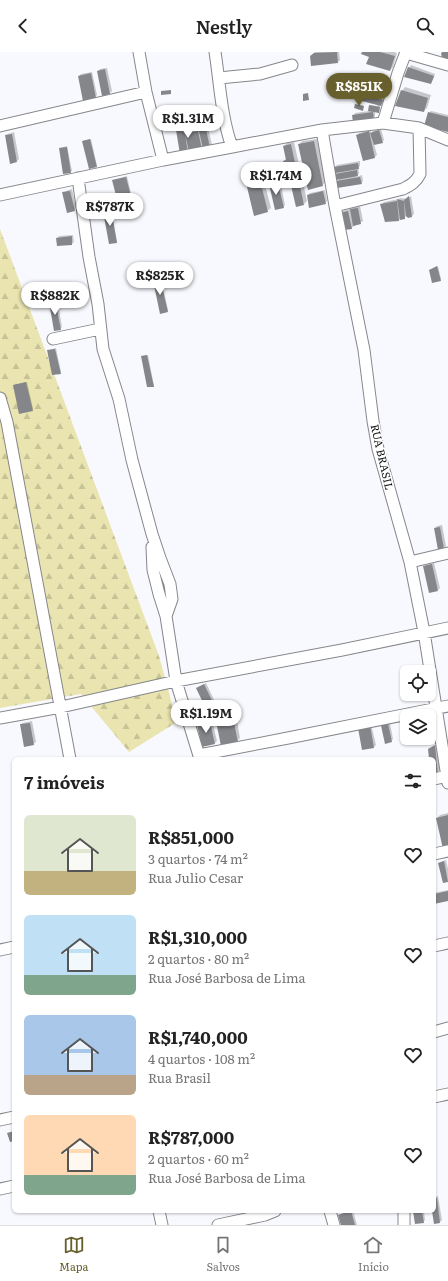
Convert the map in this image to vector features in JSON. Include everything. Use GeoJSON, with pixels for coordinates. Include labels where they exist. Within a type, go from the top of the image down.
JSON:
{"type":"FeatureCollection","features":[{"type":"Feature","properties":{"kind":"street"},"geometry":{"type":"LineString","coordinates":[[139,52],[146,92],[163,160]]}},
{"type":"Feature","properties":{"kind":"street"},"geometry":{"type":"LineString","coordinates":[[215,52],[222,108],[232,147]]}},
{"type":"Feature","properties":{"kind":"street"},"geometry":{"type":"LineString","coordinates":[[383,123],[398,73],[406,53],[448,65]]}},
{"type":"Feature","properties":{"kind":"street"},"geometry":{"type":"LineString","coordinates":[[219,78],[260,74],[292,65]]}},
{"type":"Feature","properties":{"kind":"street"},"geometry":{"type":"LineString","coordinates":[[0,126],[146,92]]}},
{"type":"Feature","properties":{"kind":"street"},"geometry":{"type":"LineString","coordinates":[[0,195],[163,160],[322,130],[383,123],[419,128],[448,140]]}},
{"type":"Feature","properties":{"kind":"street"},"geometry":{"type":"LineString","coordinates":[[335,206],[403,189],[417,180],[420,174],[419,128]]}},
{"type":"Feature","properties":{"kind":"street","name":"RUA BRASIL"},"geometry":{"type":"LineString","coordinates":[[322,130],[335,206],[364,350],[378,449],[410,562],[424,632],[443,707],[447,778]]}},
{"type":"Feature","properties":{"kind":"street"},"geometry":{"type":"LineString","coordinates":[[78,178],[89,257],[98,304],[103,349],[119,399],[132,460],[152,534],[172,591],[172,599],[166,616],[176,681],[200,757],[443,707]]}},
{"type":"Feature","properties":{"kind":"street"},"geometry":{"type":"LineString","coordinates":[[53,339],[100,329]]}},
{"type":"Feature","properties":{"kind":"street"},"geometry":{"type":"LineString","coordinates":[[0,398],[7,422],[70,757]]}},
{"type":"Feature","properties":{"kind":"street"},"geometry":{"type":"LineString","coordinates":[[410,562],[448,553]]}},
{"type":"Feature","properties":{"kind":"street"},"geometry":{"type":"LineString","coordinates":[[0,718],[61,707],[176,681],[342,650],[448,628]]}},
{"type":"Feature","properties":{"kind":"street"},"geometry":{"type":"LineString","coordinates":[[436,779],[447,778]]}},
{"type":"Feature","properties":{"kind":"street"},"geometry":{"type":"LineString","coordinates":[[436,854],[448,851]]}},
{"type":"Feature","properties":{"kind":"street"},"geometry":{"type":"LineString","coordinates":[[436,945],[448,942]]}},
{"type":"Feature","properties":{"kind":"street"},"geometry":{"type":"LineString","coordinates":[[0,950],[12,947]]}},
{"type":"Feature","properties":{"kind":"street"},"geometry":{"type":"LineString","coordinates":[[436,1031],[448,1028]]}},
{"type":"Feature","properties":{"kind":"street"},"geometry":{"type":"LineString","coordinates":[[436,1097],[448,1094]]}},
{"type":"Feature","properties":{"kind":"street"},"geometry":{"type":"LineString","coordinates":[[0,1120],[12,1118]]}},
{"type":"Feature","properties":{"kind":"street"},"geometry":{"type":"LineString","coordinates":[[0,1189],[12,1186]]}},
{"type":"Feature","properties":{"kind":"street"},"geometry":{"type":"LineString","coordinates":[[159,1213],[162,1225]]}},
{"type":"Feature","properties":{"kind":"street"},"geometry":{"type":"LineString","coordinates":[[218,1225],[270,1213]]}},
{"type":"Feature","properties":{"kind":"street"},"geometry":{"type":"LineString","coordinates":[[404,1213],[404,1225]]}},
{"type":"Feature","properties":{"kind":"green space"},"geometry":{"type":"Polygon","coordinates":[[[0,229],[159,656],[177,722],[129,752],[81,694],[0,708],[0,229]]]}},
{"type":"Feature","properties":{"kind":"building"},"geometry":{"type":"Polygon","coordinates":[[[337,52],[338,63],[311,66],[310,56],[314,53],[337,52]]]}},
{"type":"Feature","properties":{"kind":"building"},"geometry":{"type":"Polygon","coordinates":[[[362,52],[380,52],[395,56],[390,71],[366,64],[369,57],[361,54],[362,52]]]}},
{"type":"Feature","properties":{"kind":"building"},"geometry":{"type":"Polygon","coordinates":[[[442,52],[448,52],[448,60],[443,60],[441,54],[442,52]]]}},
{"type":"Feature","properties":{"kind":"building"},"geometry":{"type":"Polygon","coordinates":[[[408,67],[434,76],[431,84],[404,77],[408,67]]]}},
{"type":"Feature","properties":{"kind":"building"},"geometry":{"type":"Polygon","coordinates":[[[105,69],[110,94],[102,96],[97,71],[105,69]]]}},
{"type":"Feature","properties":{"kind":"building"},"geometry":{"type":"Polygon","coordinates":[[[91,73],[96,98],[83,101],[78,76],[91,73]]]}},
{"type":"Feature","properties":{"kind":"building"},"geometry":{"type":"Polygon","coordinates":[[[356,77],[386,85],[384,93],[353,84],[356,77]]]}},
{"type":"Feature","properties":{"kind":"building"},"geometry":{"type":"Polygon","coordinates":[[[354,87],[384,94],[383,98],[353,91],[354,87]]]}},
{"type":"Feature","properties":{"kind":"building"},"geometry":{"type":"Polygon","coordinates":[[[171,90],[171,94],[161,95],[161,91],[171,90]]]}},
{"type":"Feature","properties":{"kind":"building"},"geometry":{"type":"Polygon","coordinates":[[[401,90],[428,98],[424,112],[395,106],[401,90]]]}},
{"type":"Feature","properties":{"kind":"building"},"geometry":{"type":"Polygon","coordinates":[[[353,92],[383,100],[381,106],[358,100],[359,98],[352,96],[353,92]]]}},
{"type":"Feature","properties":{"kind":"building"},"geometry":{"type":"Polygon","coordinates":[[[308,93],[309,100],[303,101],[303,94],[308,93]]]}},
{"type":"Feature","properties":{"kind":"building"},"geometry":{"type":"Polygon","coordinates":[[[355,104],[364,106],[363,111],[354,108],[355,104]]]}},
{"type":"Feature","properties":{"kind":"building"},"geometry":{"type":"Polygon","coordinates":[[[369,105],[380,107],[379,113],[368,111],[369,105]]]}},
{"type":"Feature","properties":{"kind":"building"},"geometry":{"type":"Polygon","coordinates":[[[373,112],[374,119],[353,122],[352,115],[373,112]]]}},
{"type":"Feature","properties":{"kind":"building"},"geometry":{"type":"Polygon","coordinates":[[[428,112],[448,117],[448,132],[424,126],[428,112]]]}},
{"type":"Feature","properties":{"kind":"building"},"geometry":{"type":"Polygon","coordinates":[[[182,123],[183,126],[191,125],[192,132],[198,131],[202,150],[189,152],[184,129],[188,153],[180,154],[175,124],[182,123]]]}},
{"type":"Feature","properties":{"kind":"building"},"geometry":{"type":"Polygon","coordinates":[[[205,124],[210,148],[203,149],[199,131],[204,129],[203,125],[205,124]]]}},
{"type":"Feature","properties":{"kind":"building"},"geometry":{"type":"Polygon","coordinates":[[[379,130],[383,143],[374,145],[370,133],[379,130]]]}},
{"type":"Feature","properties":{"kind":"building"},"geometry":{"type":"Polygon","coordinates":[[[369,131],[375,158],[363,161],[356,135],[369,131]]]}},
{"type":"Feature","properties":{"kind":"building"},"geometry":{"type":"Polygon","coordinates":[[[12,134],[17,162],[10,164],[5,135],[12,134]]]}},
{"type":"Feature","properties":{"kind":"building"},"geometry":{"type":"Polygon","coordinates":[[[90,139],[97,167],[89,169],[82,141],[90,139]]]}},
{"type":"Feature","properties":{"kind":"building"},"geometry":{"type":"Polygon","coordinates":[[[314,141],[323,186],[308,190],[298,144],[314,141]]]}},
{"type":"Feature","properties":{"kind":"building"},"geometry":{"type":"Polygon","coordinates":[[[291,144],[304,205],[296,207],[289,177],[271,181],[268,170],[284,166],[283,161],[286,160],[283,146],[291,144]]]}},
{"type":"Feature","properties":{"kind":"building"},"geometry":{"type":"Polygon","coordinates":[[[67,147],[71,173],[63,174],[59,148],[67,147]]]}},
{"type":"Feature","properties":{"kind":"building"},"geometry":{"type":"Polygon","coordinates":[[[358,163],[359,169],[335,173],[334,167],[358,163]]]}},
{"type":"Feature","properties":{"kind":"building"},"geometry":{"type":"Polygon","coordinates":[[[357,170],[358,176],[336,180],[335,174],[357,170]]]}},
{"type":"Feature","properties":{"kind":"building"},"geometry":{"type":"Polygon","coordinates":[[[259,174],[261,183],[247,186],[245,177],[259,174]]]}},
{"type":"Feature","properties":{"kind":"building"},"geometry":{"type":"Polygon","coordinates":[[[126,177],[133,204],[119,207],[112,180],[126,177]]]}},
{"type":"Feature","properties":{"kind":"building"},"geometry":{"type":"Polygon","coordinates":[[[360,177],[362,184],[337,188],[336,181],[360,177]]]}},
{"type":"Feature","properties":{"kind":"building"},"geometry":{"type":"Polygon","coordinates":[[[278,183],[284,208],[275,210],[269,184],[278,183]]]}},
{"type":"Feature","properties":{"kind":"building"},"geometry":{"type":"Polygon","coordinates":[[[261,184],[268,212],[254,216],[247,187],[261,184]]]}},
{"type":"Feature","properties":{"kind":"building"},"geometry":{"type":"Polygon","coordinates":[[[70,191],[75,211],[67,213],[62,192],[70,191]]]}},
{"type":"Feature","properties":{"kind":"building"},"geometry":{"type":"Polygon","coordinates":[[[323,191],[326,204],[309,208],[307,195],[323,191]]]}},
{"type":"Feature","properties":{"kind":"building"},"geometry":{"type":"Polygon","coordinates":[[[409,196],[412,217],[408,218],[406,216],[404,200],[409,196]]]}},
{"type":"Feature","properties":{"kind":"building"},"geometry":{"type":"Polygon","coordinates":[[[397,199],[404,201],[405,219],[400,220],[397,199]]]}},
{"type":"Feature","properties":{"kind":"building"},"geometry":{"type":"Polygon","coordinates":[[[397,201],[399,221],[385,222],[380,204],[397,201]]]}},
{"type":"Feature","properties":{"kind":"building"},"geometry":{"type":"Polygon","coordinates":[[[358,208],[361,224],[353,226],[350,209],[358,208]]]}},
{"type":"Feature","properties":{"kind":"building"},"geometry":{"type":"Polygon","coordinates":[[[111,209],[117,243],[109,244],[103,211],[111,209]]]}},
{"type":"Feature","properties":{"kind":"building"},"geometry":{"type":"Polygon","coordinates":[[[348,211],[352,229],[344,230],[340,213],[348,211]]]}},
{"type":"Feature","properties":{"kind":"building"},"geometry":{"type":"Polygon","coordinates":[[[72,236],[72,245],[57,246],[56,238],[72,236]]]}},
{"type":"Feature","properties":{"kind":"building"},"geometry":{"type":"Polygon","coordinates":[[[437,266],[441,281],[432,283],[429,270],[437,266]]]}},
{"type":"Feature","properties":{"kind":"building"},"geometry":{"type":"Polygon","coordinates":[[[160,278],[168,312],[160,314],[153,280],[160,278]]]}},
{"type":"Feature","properties":{"kind":"building"},"geometry":{"type":"Polygon","coordinates":[[[55,300],[61,330],[54,331],[49,302],[55,300]]]}},
{"type":"Feature","properties":{"kind":"building"},"geometry":{"type":"Polygon","coordinates":[[[55,349],[61,374],[52,375],[47,350],[55,349]]]}},
{"type":"Feature","properties":{"kind":"building"},"geometry":{"type":"Polygon","coordinates":[[[147,355],[154,387],[147,387],[141,356],[147,355]]]}},
{"type":"Feature","properties":{"kind":"building"},"geometry":{"type":"Polygon","coordinates":[[[26,382],[33,411],[19,414],[13,385],[26,382]]]}},
{"type":"Feature","properties":{"kind":"building"},"geometry":{"type":"Polygon","coordinates":[[[440,527],[444,549],[438,550],[434,528],[440,527]]]}},
{"type":"Feature","properties":{"kind":"building"},"geometry":{"type":"Polygon","coordinates":[[[432,564],[438,591],[429,593],[423,566],[432,564]]]}},
{"type":"Feature","properties":{"kind":"building"},"geometry":{"type":"Polygon","coordinates":[[[204,684],[216,709],[208,713],[196,688],[204,684]]]}},
{"type":"Feature","properties":{"kind":"building"},"geometry":{"type":"Polygon","coordinates":[[[232,713],[238,742],[221,746],[215,716],[232,713]]]}},
{"type":"Feature","properties":{"kind":"building"},"geometry":{"type":"Polygon","coordinates":[[[387,719],[392,742],[385,744],[380,721],[387,719]]]}},
{"type":"Feature","properties":{"kind":"building"},"geometry":{"type":"Polygon","coordinates":[[[210,722],[215,744],[202,747],[197,725],[210,722]]]}},
{"type":"Feature","properties":{"kind":"building"},"geometry":{"type":"Polygon","coordinates":[[[30,723],[34,745],[24,747],[20,724],[30,723]]]}},
{"type":"Feature","properties":{"kind":"building"},"geometry":{"type":"Polygon","coordinates":[[[370,725],[374,748],[362,750],[358,728],[370,725]]]}},
{"type":"Feature","properties":{"kind":"building"},"geometry":{"type":"Polygon","coordinates":[[[435,745],[438,775],[436,776],[436,757],[429,757],[428,749],[435,745]]]}},
{"type":"Feature","properties":{"kind":"building"},"geometry":{"type":"Polygon","coordinates":[[[448,815],[448,847],[443,849],[436,818],[448,815]]]}},
{"type":"Feature","properties":{"kind":"building"},"geometry":{"type":"Polygon","coordinates":[[[444,861],[448,882],[443,883],[438,863],[444,861]]]}},
{"type":"Feature","properties":{"kind":"building"},"geometry":{"type":"Polygon","coordinates":[[[448,891],[448,901],[436,904],[436,894],[448,891]]]}},
{"type":"Feature","properties":{"kind":"building"},"geometry":{"type":"Polygon","coordinates":[[[12,1132],[12,1142],[10,1142],[7,1133],[12,1132]]]}},
{"type":"Feature","properties":{"kind":"building"},"geometry":{"type":"Polygon","coordinates":[[[437,1198],[440,1223],[434,1224],[432,1213],[436,1213],[437,1198]]]}},
{"type":"Feature","properties":{"kind":"building"},"geometry":{"type":"Polygon","coordinates":[[[352,1213],[355,1225],[341,1225],[338,1215],[352,1213]]]}},
{"type":"Feature","properties":{"kind":"building"},"geometry":{"type":"Polygon","coordinates":[[[413,1213],[422,1213],[424,1223],[415,1224],[413,1213]]]}}]}
